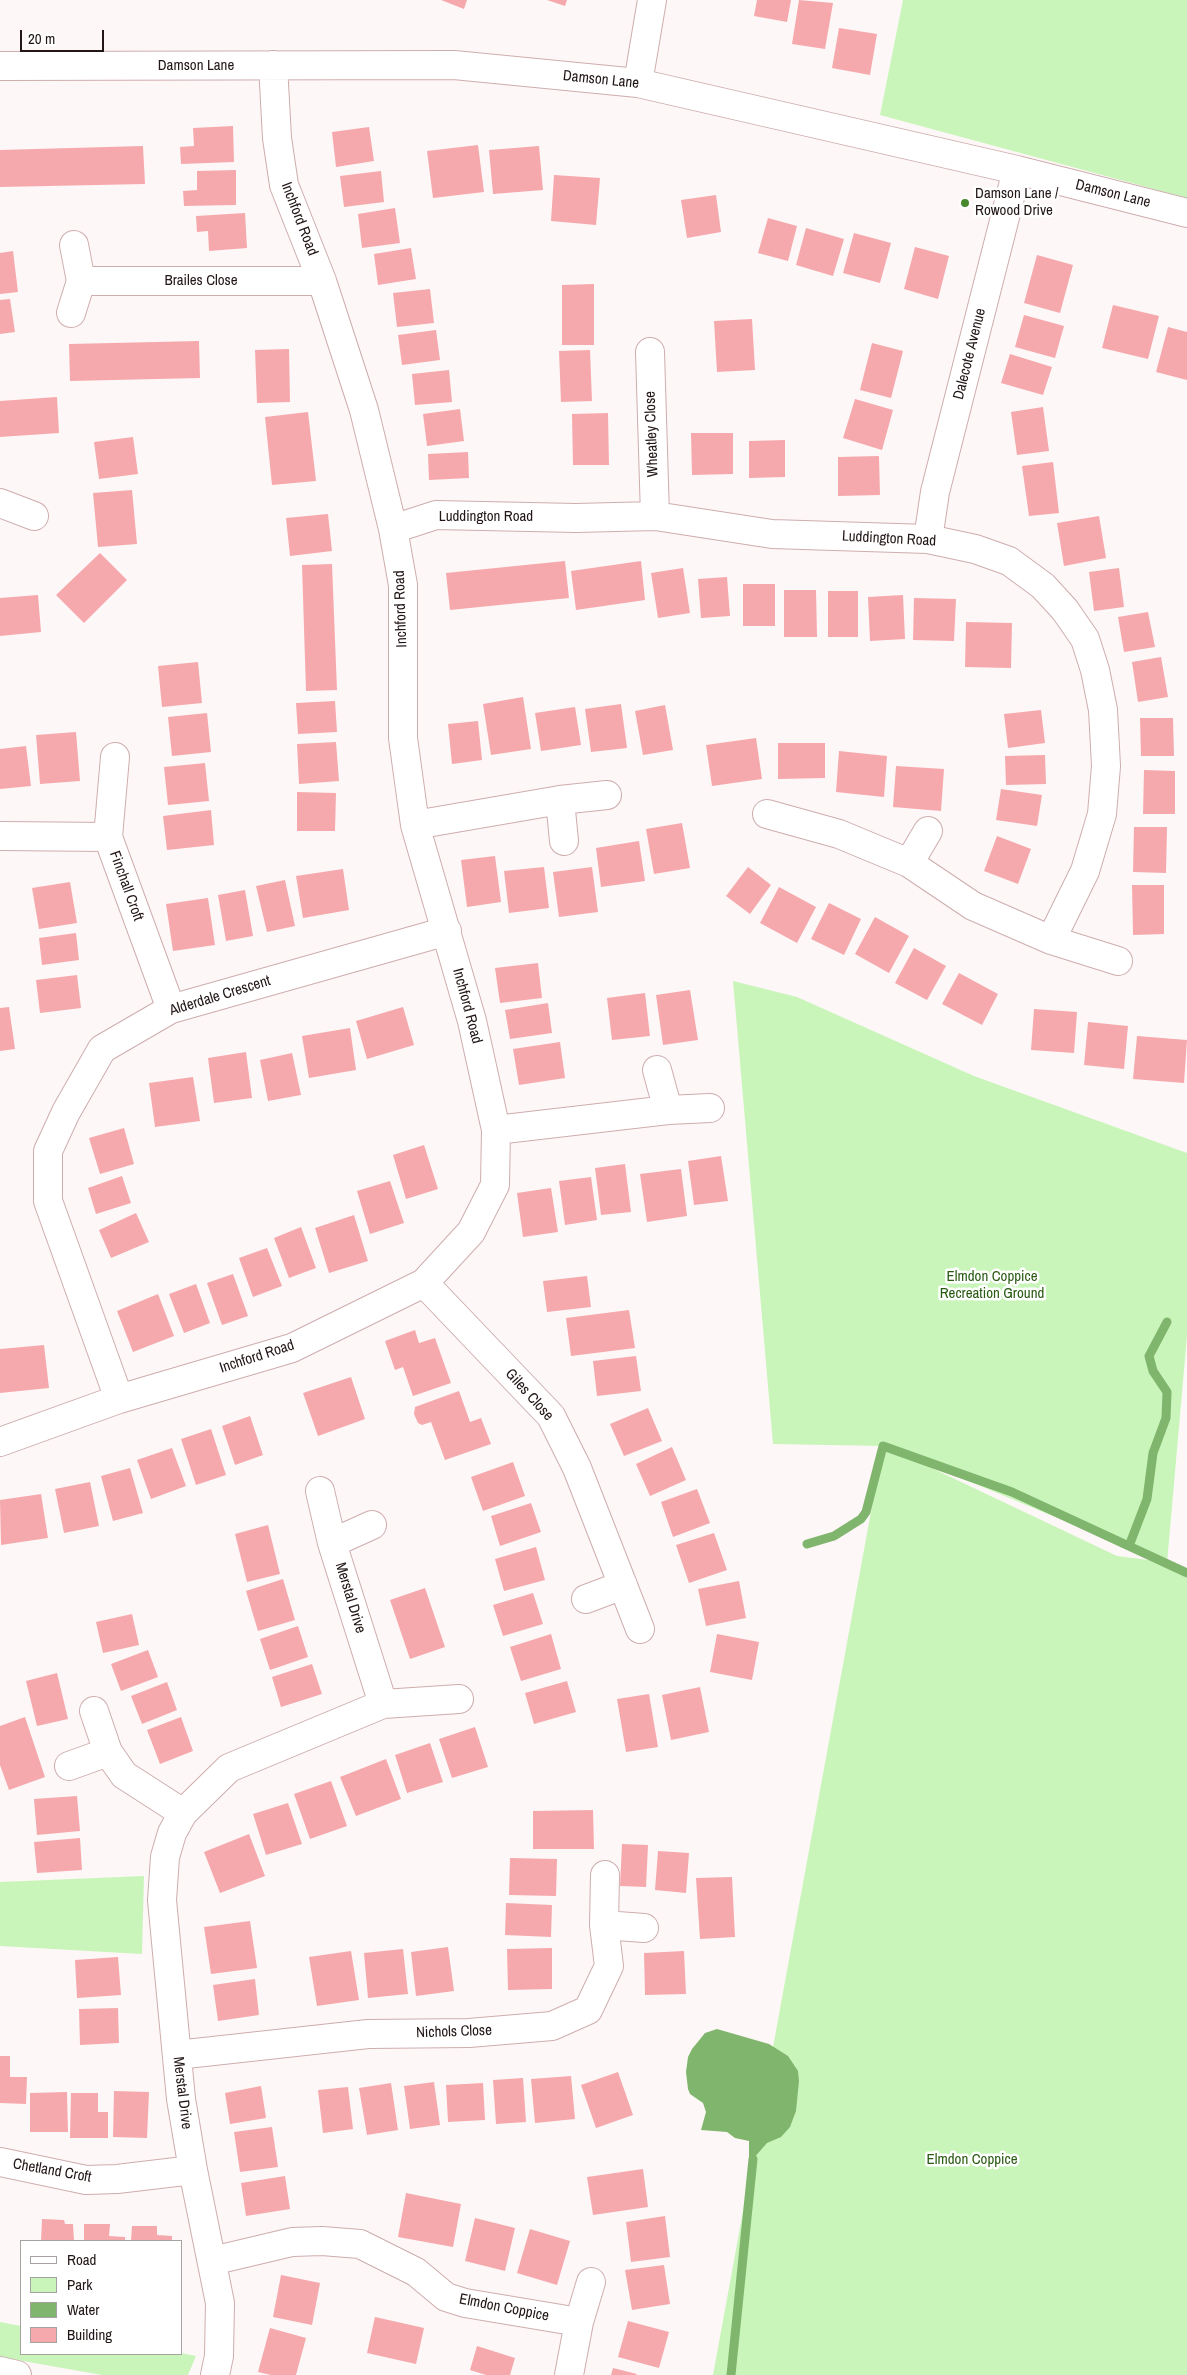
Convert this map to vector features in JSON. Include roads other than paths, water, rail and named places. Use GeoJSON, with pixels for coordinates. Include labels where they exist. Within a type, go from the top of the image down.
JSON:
{"type":"FeatureCollection","features":[{"type":"Feature","properties":{"kind":"street"},"geometry":{"type":"LineString","coordinates":[[638,83],[652,0]]}},
{"type":"Feature","properties":{"kind":"street","name":"Inchford Road"},"geometry":{"type":"LineString","coordinates":[[0,1442],[119,1399],[292,1348],[424,1283],[471,1232],[496,1185],[496,1130],[472,1022],[415,825],[403,738],[403,585],[394,529],[364,410],[322,281],[284,185],[277,138],[273,65]]}},
{"type":"Feature","properties":{"kind":"street","name":"Damson Lane"},"geometry":{"type":"LineString","coordinates":[[0,66],[454,65],[638,83],[1017,170],[1187,212]]}},
{"type":"Feature","properties":{"kind":"street","name":"Dalecote Avenue"},"geometry":{"type":"LineString","coordinates":[[928,539],[935,492],[1017,170]]}},
{"type":"Feature","properties":{"kind":"street"},"geometry":{"type":"LineString","coordinates":[[71,313],[81,281],[74,245]]}},
{"type":"Feature","properties":{"kind":"street","name":"Brailes Close"},"geometry":{"type":"LineString","coordinates":[[81,281],[322,281]]}},
{"type":"Feature","properties":{"kind":"street","name":"Wheatley Close"},"geometry":{"type":"LineString","coordinates":[[650,352],[655,516]]}},
{"type":"Feature","properties":{"kind":"street"},"geometry":{"type":"LineString","coordinates":[[0,503],[34,516]]}},
{"type":"Feature","properties":{"kind":"street","name":"Luddington Road"},"geometry":{"type":"LineString","coordinates":[[394,529],[436,515],[576,518],[655,516],[772,534],[928,539],[975,549],[1009,561],[1042,586],[1065,610],[1084,639],[1096,670],[1103,710],[1106,766],[1102,814],[1085,871],[1051,940]]}},
{"type":"Feature","properties":{"kind":"street"},"geometry":{"type":"LineString","coordinates":[[108,837],[115,757]]}},
{"type":"Feature","properties":{"kind":"street"},"geometry":{"type":"LineString","coordinates":[[415,825],[560,800],[608,795]]}},
{"type":"Feature","properties":{"kind":"street"},"geometry":{"type":"LineString","coordinates":[[560,800],[564,841]]}},
{"type":"Feature","properties":{"kind":"street"},"geometry":{"type":"LineString","coordinates":[[767,814],[839,834],[908,863],[974,906],[1051,940],[1118,961]]}},
{"type":"Feature","properties":{"kind":"street"},"geometry":{"type":"LineString","coordinates":[[908,863],[928,831]]}},
{"type":"Feature","properties":{"kind":"street","name":"Finchall Croft"},"geometry":{"type":"LineString","coordinates":[[0,836],[108,837],[171,1009]]}},
{"type":"Feature","properties":{"kind":"street","name":"Alderdale Crescent"},"geometry":{"type":"LineString","coordinates":[[119,1399],[48,1201],[48,1151],[66,1112],[102,1049],[171,1009],[447,931]]}},
{"type":"Feature","properties":{"kind":"street"},"geometry":{"type":"LineString","coordinates":[[657,1070],[668,1110]]}},
{"type":"Feature","properties":{"kind":"street"},"geometry":{"type":"LineString","coordinates":[[496,1130],[668,1110],[710,1108]]}},
{"type":"Feature","properties":{"kind":"street","name":"Giles Close"},"geometry":{"type":"LineString","coordinates":[[424,1283],[551,1416],[577,1468],[640,1629]]}},
{"type":"Feature","properties":{"kind":"street","name":"Merstal Drive"},"geometry":{"type":"LineString","coordinates":[[320,1491],[332,1543],[383,1704]]}},
{"type":"Feature","properties":{"kind":"street"},"geometry":{"type":"LineString","coordinates":[[332,1543],[372,1525]]}},
{"type":"Feature","properties":{"kind":"street"},"geometry":{"type":"LineString","coordinates":[[586,1600],[623,1585]]}},
{"type":"Feature","properties":{"kind":"street","name":"Merstal Drive"},"geometry":{"type":"LineString","coordinates":[[215,2375],[219,2356],[220,2302],[193,2170],[181,2099],[162,1900],[165,1857],[172,1833],[183,1812],[229,1768],[383,1704],[459,1699]]}},
{"type":"Feature","properties":{"kind":"street"},"geometry":{"type":"LineString","coordinates":[[94,1710],[108,1752],[124,1775],[183,1812]]}},
{"type":"Feature","properties":{"kind":"street"},"geometry":{"type":"LineString","coordinates":[[69,1766],[108,1752]]}},
{"type":"Feature","properties":{"kind":"street","name":"Nichols Close"},"geometry":{"type":"LineString","coordinates":[[177,2055],[368,2034],[469,2033],[552,2026],[588,2010],[610,1966],[604,1925],[605,1876]]}},
{"type":"Feature","properties":{"kind":"street"},"geometry":{"type":"LineString","coordinates":[[604,1925],[644,1928]]}},
{"type":"Feature","properties":{"kind":"street","name":"Chetland Croft"},"geometry":{"type":"LineString","coordinates":[[0,2162],[86,2180],[117,2179],[193,2170]]}},
{"type":"Feature","properties":{"kind":"street","name":"Elmdon Coppice"},"geometry":{"type":"LineString","coordinates":[[212,2261],[292,2242],[322,2240],[360,2244],[416,2272],[446,2296],[465,2303],[579,2322]]}},
{"type":"Feature","properties":{"kind":"street"},"geometry":{"type":"LineString","coordinates":[[569,2375],[579,2322],[591,2282]]}},
{"type":"Feature","properties":{"kind":"street"},"geometry":{"type":"LineString","coordinates":[[0,2370],[17,2375]]}},
{"type":"Feature","properties":{"kind":"water"},"geometry":{"type":"Polygon","coordinates":[[[717,2029],[769,2044],[788,2056],[798,2071],[796,2111],[790,2127],[781,2137],[767,2143],[753,2159],[749,2157],[749,2141],[735,2138],[727,2132],[701,2130],[706,2112],[703,2103],[690,2094],[688,2089],[686,2072],[688,2057],[705,2033],[717,2029]]]}},
{"type":"Feature","properties":{"kind":"waterway"},"geometry":{"type":"LineString","coordinates":[[1129,1546],[1147,1499],[1153,1453],[1166,1418],[1167,1392],[1153,1371],[1149,1356],[1167,1322]]}},
{"type":"Feature","properties":{"kind":"waterway"},"geometry":{"type":"LineString","coordinates":[[807,1544],[834,1536],[861,1519],[866,1512],[883,1446],[1012,1492],[1187,1573]]}},
{"type":"Feature","properties":{"kind":"waterway"},"geometry":{"type":"LineString","coordinates":[[731,2375],[753,2159]]}},
{"type":"Feature","properties":{"kind":"place","name":"Damson Lane / Rowood Drive"},"geometry":{"type":"Point","coordinates":[965,203]}},
{"type":"Feature","properties":{"kind":"park label","name":"Elmdon Coppice Recreation Ground"},"geometry":{"type":"Point","coordinates":[992,1286]}}]}
